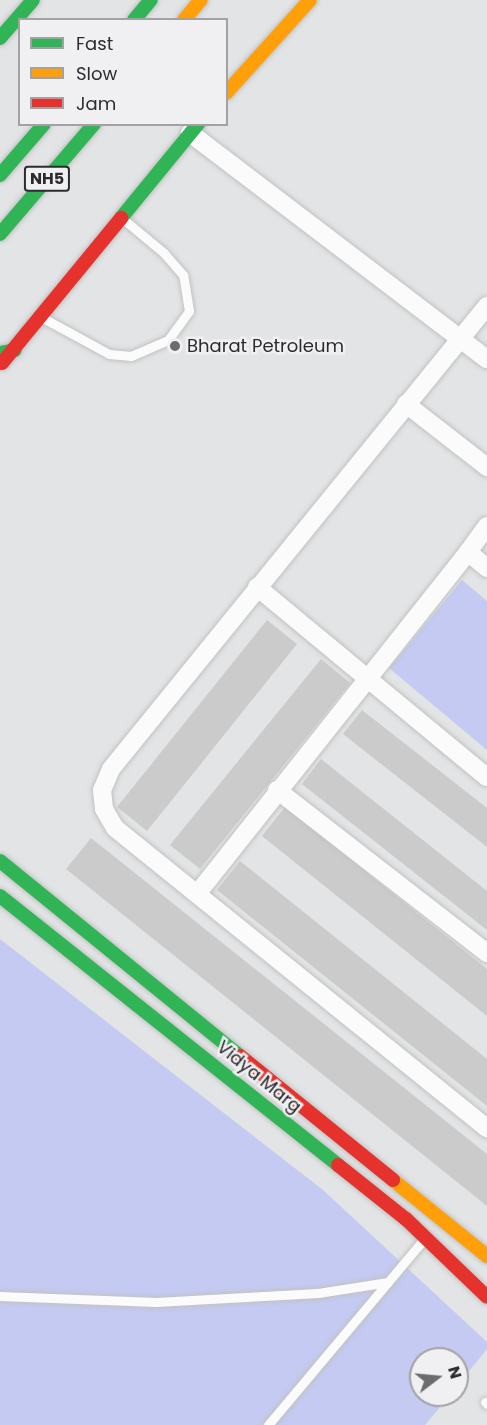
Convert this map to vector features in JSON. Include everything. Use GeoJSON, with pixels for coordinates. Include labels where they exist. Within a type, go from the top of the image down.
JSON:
{"type":"FeatureCollection","features":[{"type":"Feature","properties":{"kind":"main road"},"geometry":{"type":"LineString","coordinates":[[136,18],[151,0]]}},
{"type":"Feature","properties":{"kind":"main road"},"geometry":{"type":"LineString","coordinates":[[186,18],[201,0]]}},
{"type":"Feature","properties":{"kind":"main road"},"geometry":{"type":"LineString","coordinates":[[228,91],[310,0]]}},
{"type":"Feature","properties":{"kind":"main road"},"geometry":{"type":"LineString","coordinates":[[0,38],[28,2]]}},
{"type":"Feature","properties":{"kind":"main road","name":"NH5"},"geometry":{"type":"LineString","coordinates":[[0,176],[42,126]]}},
{"type":"Feature","properties":{"kind":"main road","name":"NH5"},"geometry":{"type":"LineString","coordinates":[[0,234],[91,126]]}},
{"type":"Feature","properties":{"kind":"main road"},"geometry":{"type":"LineString","coordinates":[[0,366],[194,129]]}},
{"type":"Feature","properties":{"kind":"main road"},"geometry":{"type":"LineString","coordinates":[[0,353],[15,350]]}},
{"type":"Feature","properties":{"kind":"main road","name":"Vidya Marg"},"geometry":{"type":"LineString","coordinates":[[0,861],[487,1256]]}},
{"type":"Feature","properties":{"kind":"main road","name":"Vidya Marg"},"geometry":{"type":"LineString","coordinates":[[0,896],[425,1237],[487,1297]]}},
{"type":"Feature","properties":{"kind":"street"},"geometry":{"type":"LineString","coordinates":[[194,129],[487,359]]}},
{"type":"Feature","properties":{"kind":"street"},"geometry":{"type":"LineString","coordinates":[[487,306],[111,769],[102,790],[104,809],[115,828],[487,1128]]}},
{"type":"Feature","properties":{"kind":"street"},"geometry":{"type":"LineString","coordinates":[[406,404],[487,467]]}},
{"type":"Feature","properties":{"kind":"street"},"geometry":{"type":"LineString","coordinates":[[197,894],[487,526]]}},
{"type":"Feature","properties":{"kind":"street"},"geometry":{"type":"LineString","coordinates":[[468,552],[487,568]]}},
{"type":"Feature","properties":{"kind":"street"},"geometry":{"type":"LineString","coordinates":[[257,587],[367,681],[487,777]]}},
{"type":"Feature","properties":{"kind":"street"},"geometry":{"type":"LineString","coordinates":[[277,790],[487,953]]}},
{"type":"Feature","properties":{"kind":"lane"},"geometry":{"type":"LineString","coordinates":[[41,317],[110,354],[131,356],[168,340],[189,311],[183,275],[164,253],[122,218]]}},
{"type":"Feature","properties":{"kind":"lane"},"geometry":{"type":"LineString","coordinates":[[268,1425],[425,1237]]}},
{"type":"Feature","properties":{"kind":"lane"},"geometry":{"type":"LineString","coordinates":[[0,1296],[156,1302],[318,1293],[388,1282]]}},
{"type":"Feature","properties":{"kind":"shaded area"},"geometry":{"type":"Polygon","coordinates":[[[462,580],[487,601],[487,750],[389,668],[462,580]]]}},
{"type":"Feature","properties":{"kind":"shaded area"},"geometry":{"type":"Polygon","coordinates":[[[0,939],[323,1190],[487,1342],[487,1349],[469,1371],[469,1347],[409,1347],[409,1407],[440,1407],[425,1425],[0,1425],[0,939]]]}},
{"type":"Feature","properties":{"kind":"building"},"geometry":{"type":"Polygon","coordinates":[[[267,620],[297,644],[147,831],[117,807],[267,620]]]}},
{"type":"Feature","properties":{"kind":"building"},"geometry":{"type":"Polygon","coordinates":[[[321,659],[350,683],[200,869],[170,845],[321,659]]]}},
{"type":"Feature","properties":{"kind":"building"},"geometry":{"type":"Polygon","coordinates":[[[362,710],[487,808],[487,847],[343,734],[362,710]]]}},
{"type":"Feature","properties":{"kind":"building"},"geometry":{"type":"Polygon","coordinates":[[[321,759],[487,891],[487,930],[302,784],[321,759]]]}},
{"type":"Feature","properties":{"kind":"building"},"geometry":{"type":"Polygon","coordinates":[[[285,807],[487,969],[487,1016],[262,836],[285,807]]]}},
{"type":"Feature","properties":{"kind":"building"},"geometry":{"type":"Polygon","coordinates":[[[91,838],[487,1154],[487,1206],[66,869],[91,838]]]}},
{"type":"Feature","properties":{"kind":"building"},"geometry":{"type":"Polygon","coordinates":[[[240,861],[487,1059],[487,1106],[217,890],[240,861]]]}},
{"type":"Feature","properties":{"kind":"traffic: fast"},"geometry":{"type":"LineString","coordinates":[[0,38],[33,0]]}},
{"type":"Feature","properties":{"kind":"traffic: fast"},"geometry":{"type":"LineString","coordinates":[[136,18],[151,0]]}},
{"type":"Feature","properties":{"kind":"traffic: fast"},"geometry":{"type":"LineString","coordinates":[[0,175],[42,126]]}},
{"type":"Feature","properties":{"kind":"traffic: fast"},"geometry":{"type":"LineString","coordinates":[[0,234],[92,126]]}},
{"type":"Feature","properties":{"kind":"traffic: fast"},"geometry":{"type":"LineString","coordinates":[[121,218],[196,126]]}},
{"type":"Feature","properties":{"kind":"traffic: fast"},"geometry":{"type":"LineString","coordinates":[[0,353],[15,350]]}},
{"type":"Feature","properties":{"kind":"traffic: fast"},"geometry":{"type":"LineString","coordinates":[[0,861],[240,1056]]}},
{"type":"Feature","properties":{"kind":"traffic: fast"},"geometry":{"type":"LineString","coordinates":[[0,896],[338,1165]]}},
{"type":"Feature","properties":{"kind":"traffic: slow"},"geometry":{"type":"LineString","coordinates":[[186,18],[201,0]]}},
{"type":"Feature","properties":{"kind":"traffic: slow"},"geometry":{"type":"LineString","coordinates":[[228,91],[310,0]]}},
{"type":"Feature","properties":{"kind":"traffic: slow"},"geometry":{"type":"LineString","coordinates":[[393,1180],[487,1256]]}},
{"type":"Feature","properties":{"kind":"traffic: jam"},"geometry":{"type":"LineString","coordinates":[[2,363],[121,218]]}},
{"type":"Feature","properties":{"kind":"traffic: jam"},"geometry":{"type":"LineString","coordinates":[[240,1056],[393,1180]]}},
{"type":"Feature","properties":{"kind":"traffic: jam"},"geometry":{"type":"LineString","coordinates":[[338,1165],[406,1219],[487,1297]]}},
{"type":"Feature","properties":{"kind":"place","name":"Bharat Petroleum"},"geometry":{"type":"Point","coordinates":[175,346]}}]}
